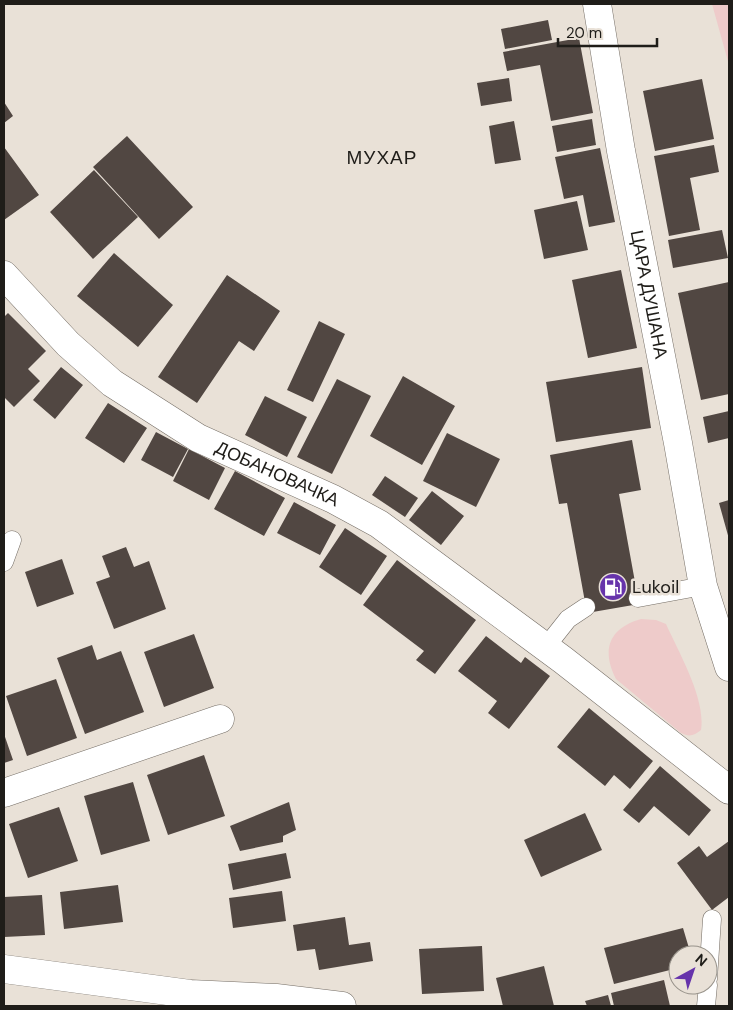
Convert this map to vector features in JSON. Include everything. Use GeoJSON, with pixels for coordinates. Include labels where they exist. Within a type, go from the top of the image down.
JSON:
{"type":"FeatureCollection","features":[{"type":"Feature","properties":{"kind":"street","name":"ЦАРА ДУШАНА"},"geometry":{"type":"LineString","coordinates":[[597,4],[621,151],[678,443],[703,586],[729,666]]}},
{"type":"Feature","properties":{"kind":"street","name":"ДОБАНОВАЧКА"},"geometry":{"type":"LineString","coordinates":[[4,275],[68,344],[112,383],[198,438],[333,498],[379,524],[554,654],[729,790]]}},
{"type":"Feature","properties":{"kind":"street"},"geometry":{"type":"LineString","coordinates":[[4,793],[220,719]]}},
{"type":"Feature","properties":{"kind":"street"},"geometry":{"type":"LineString","coordinates":[[4,969],[190,994],[276,998],[342,1006]]}},
{"type":"Feature","properties":{"kind":"lane"},"geometry":{"type":"LineString","coordinates":[[4,562],[12,540]]}},
{"type":"Feature","properties":{"kind":"lane"},"geometry":{"type":"LineString","coordinates":[[638,598],[703,586]]}},
{"type":"Feature","properties":{"kind":"lane"},"geometry":{"type":"LineString","coordinates":[[554,654],[574,613],[586,607]]}},
{"type":"Feature","properties":{"kind":"lane"},"geometry":{"type":"LineString","coordinates":[[710,945],[712,919]]}},
{"type":"Feature","properties":{"kind":"shaded area"},"geometry":{"type":"Polygon","coordinates":[[[712,4],[729,4],[729,65],[712,4]]]}},
{"type":"Feature","properties":{"kind":"shaded area"},"geometry":{"type":"Polygon","coordinates":[[[641,619],[656,620],[666,624],[696,690],[701,730],[696,734],[687,735],[681,733],[616,679],[609,659],[611,641],[621,628],[641,619]]]}},
{"type":"Feature","properties":{"kind":"building"},"geometry":{"type":"Polygon","coordinates":[[[548,20],[552,40],[505,49],[501,29],[548,20]]]}},
{"type":"Feature","properties":{"kind":"building"},"geometry":{"type":"Polygon","coordinates":[[[579,38],[593,113],[551,121],[540,65],[507,71],[503,52],[579,38]]]}},
{"type":"Feature","properties":{"kind":"building"},"geometry":{"type":"Polygon","coordinates":[[[509,78],[512,101],[481,106],[477,83],[509,78]]]}},
{"type":"Feature","properties":{"kind":"building"},"geometry":{"type":"Polygon","coordinates":[[[702,79],[714,139],[655,151],[643,91],[702,79]]]}},
{"type":"Feature","properties":{"kind":"building"},"geometry":{"type":"Polygon","coordinates":[[[4,102],[13,116],[4,123],[4,102]]]}},
{"type":"Feature","properties":{"kind":"building"},"geometry":{"type":"Polygon","coordinates":[[[592,119],[596,145],[557,152],[552,126],[592,119]]]}},
{"type":"Feature","properties":{"kind":"building"},"geometry":{"type":"Polygon","coordinates":[[[514,121],[521,160],[495,164],[489,126],[514,121]]]}},
{"type":"Feature","properties":{"kind":"building"},"geometry":{"type":"Polygon","coordinates":[[[127,136],[193,207],[159,239],[93,167],[127,136]]]}},
{"type":"Feature","properties":{"kind":"building"},"geometry":{"type":"Polygon","coordinates":[[[714,145],[719,172],[690,178],[700,230],[669,236],[654,156],[714,145]]]}},
{"type":"Feature","properties":{"kind":"building"},"geometry":{"type":"Polygon","coordinates":[[[4,147],[39,195],[4,220],[4,147]]]}},
{"type":"Feature","properties":{"kind":"building"},"geometry":{"type":"Polygon","coordinates":[[[600,148],[615,222],[589,227],[583,195],[564,199],[555,157],[600,148]]]}},
{"type":"Feature","properties":{"kind":"building"},"geometry":{"type":"Polygon","coordinates":[[[94,170],[138,217],[93,259],[50,212],[94,170]]]}},
{"type":"Feature","properties":{"kind":"building"},"geometry":{"type":"Polygon","coordinates":[[[577,201],[588,250],[544,259],[534,210],[577,201]]]}},
{"type":"Feature","properties":{"kind":"building"},"geometry":{"type":"Polygon","coordinates":[[[722,230],[728,258],[673,268],[668,240],[722,230]]]}},
{"type":"Feature","properties":{"kind":"building"},"geometry":{"type":"Polygon","coordinates":[[[114,253],[173,305],[138,347],[77,296],[114,253]]]}},
{"type":"Feature","properties":{"kind":"building"},"geometry":{"type":"Polygon","coordinates":[[[621,270],[637,348],[588,358],[572,280],[621,270]]]}},
{"type":"Feature","properties":{"kind":"building"},"geometry":{"type":"Polygon","coordinates":[[[227,275],[280,311],[254,351],[239,341],[197,403],[158,377],[227,275]]]}},
{"type":"Feature","properties":{"kind":"building"},"geometry":{"type":"Polygon","coordinates":[[[729,282],[729,394],[701,400],[678,293],[729,282]]]}},
{"type":"Feature","properties":{"kind":"building"},"geometry":{"type":"Polygon","coordinates":[[[8,313],[46,351],[28,369],[40,381],[14,407],[4,397],[4,317],[8,313]]]}},
{"type":"Feature","properties":{"kind":"building"},"geometry":{"type":"Polygon","coordinates":[[[319,321],[345,334],[313,402],[287,390],[319,321]]]}},
{"type":"Feature","properties":{"kind":"building"},"geometry":{"type":"Polygon","coordinates":[[[61,367],[83,385],[55,419],[33,400],[61,367]]]}},
{"type":"Feature","properties":{"kind":"building"},"geometry":{"type":"Polygon","coordinates":[[[642,367],[651,428],[556,442],[546,382],[642,367]]]}},
{"type":"Feature","properties":{"kind":"building"},"geometry":{"type":"Polygon","coordinates":[[[403,376],[455,406],[422,465],[370,436],[403,376]]]}},
{"type":"Feature","properties":{"kind":"building"},"geometry":{"type":"Polygon","coordinates":[[[337,379],[371,396],[332,474],[297,457],[337,379]]]}},
{"type":"Feature","properties":{"kind":"building"},"geometry":{"type":"Polygon","coordinates":[[[265,396],[307,417],[287,457],[245,435],[265,396]]]}},
{"type":"Feature","properties":{"kind":"building"},"geometry":{"type":"Polygon","coordinates":[[[108,403],[147,428],[124,463],[85,438],[108,403]]]}},
{"type":"Feature","properties":{"kind":"building"},"geometry":{"type":"Polygon","coordinates":[[[729,411],[729,438],[708,443],[703,417],[729,411]]]}},
{"type":"Feature","properties":{"kind":"building"},"geometry":{"type":"Polygon","coordinates":[[[156,432],[188,449],[173,477],[141,460],[156,432]]]}},
{"type":"Feature","properties":{"kind":"building"},"geometry":{"type":"Polygon","coordinates":[[[447,433],[500,459],[476,507],[423,481],[447,433]]]}},
{"type":"Feature","properties":{"kind":"building"},"geometry":{"type":"Polygon","coordinates":[[[632,440],[641,490],[619,494],[639,604],[587,613],[567,503],[559,504],[550,455],[632,440]]]}},
{"type":"Feature","properties":{"kind":"building"},"geometry":{"type":"Polygon","coordinates":[[[189,449],[225,468],[209,500],[173,481],[189,449]]]}},
{"type":"Feature","properties":{"kind":"building"},"geometry":{"type":"Polygon","coordinates":[[[235,471],[285,498],[264,536],[214,509],[235,471]]]}},
{"type":"Feature","properties":{"kind":"building"},"geometry":{"type":"Polygon","coordinates":[[[385,476],[418,498],[405,517],[372,495],[385,476]]]}},
{"type":"Feature","properties":{"kind":"building"},"geometry":{"type":"Polygon","coordinates":[[[432,491],[464,516],[441,545],[409,520],[432,491]]]}},
{"type":"Feature","properties":{"kind":"building"},"geometry":{"type":"Polygon","coordinates":[[[729,500],[729,539],[719,503],[729,500]]]}},
{"type":"Feature","properties":{"kind":"building"},"geometry":{"type":"Polygon","coordinates":[[[294,502],[336,525],[320,555],[277,533],[294,502]]]}},
{"type":"Feature","properties":{"kind":"building"},"geometry":{"type":"Polygon","coordinates":[[[345,528],[387,556],[361,595],[319,567],[345,528]]]}},
{"type":"Feature","properties":{"kind":"building"},"geometry":{"type":"Polygon","coordinates":[[[126,547],[134,567],[149,561],[166,609],[114,629],[96,582],[110,577],[102,556],[126,547]]]}},
{"type":"Feature","properties":{"kind":"building"},"geometry":{"type":"Polygon","coordinates":[[[62,559],[74,594],[37,607],[25,572],[62,559]]]}},
{"type":"Feature","properties":{"kind":"building"},"geometry":{"type":"Polygon","coordinates":[[[397,560],[476,620],[435,674],[416,660],[424,651],[363,605],[397,560]]]}},
{"type":"Feature","properties":{"kind":"building"},"geometry":{"type":"Polygon","coordinates":[[[194,634],[214,688],[164,707],[144,652],[194,634]]]}},
{"type":"Feature","properties":{"kind":"building"},"geometry":{"type":"Polygon","coordinates":[[[486,636],[521,663],[525,657],[550,676],[509,729],[488,713],[497,701],[458,671],[486,636]]]}},
{"type":"Feature","properties":{"kind":"building"},"geometry":{"type":"Polygon","coordinates":[[[92,645],[97,660],[121,651],[144,712],[85,734],[57,658],[92,645]]]}},
{"type":"Feature","properties":{"kind":"building"},"geometry":{"type":"Polygon","coordinates":[[[56,679],[77,738],[27,756],[6,696],[56,679]]]}},
{"type":"Feature","properties":{"kind":"building"},"geometry":{"type":"Polygon","coordinates":[[[589,708],[653,761],[630,789],[614,775],[605,786],[557,747],[589,708]]]}},
{"type":"Feature","properties":{"kind":"building"},"geometry":{"type":"Polygon","coordinates":[[[4,734],[13,760],[4,763],[4,734]]]}},
{"type":"Feature","properties":{"kind":"building"},"geometry":{"type":"Polygon","coordinates":[[[204,755],[225,816],[168,835],[147,775],[204,755]]]}},
{"type":"Feature","properties":{"kind":"building"},"geometry":{"type":"Polygon","coordinates":[[[660,766],[711,810],[689,836],[654,806],[639,823],[623,810],[660,766]]]}},
{"type":"Feature","properties":{"kind":"building"},"geometry":{"type":"Polygon","coordinates":[[[133,782],[150,841],[101,855],[84,796],[133,782]]]}},
{"type":"Feature","properties":{"kind":"building"},"geometry":{"type":"Polygon","coordinates":[[[289,802],[296,830],[283,836],[283,842],[240,851],[230,826],[289,802]]]}},
{"type":"Feature","properties":{"kind":"building"},"geometry":{"type":"Polygon","coordinates":[[[59,807],[78,861],[28,878],[9,824],[59,807]]]}},
{"type":"Feature","properties":{"kind":"building"},"geometry":{"type":"Polygon","coordinates":[[[585,813],[602,850],[541,877],[524,840],[585,813]]]}},
{"type":"Feature","properties":{"kind":"building"},"geometry":{"type":"Polygon","coordinates":[[[729,841],[729,897],[712,910],[677,863],[699,846],[707,857],[729,841]]]}},
{"type":"Feature","properties":{"kind":"building"},"geometry":{"type":"Polygon","coordinates":[[[286,853],[291,878],[233,890],[228,864],[286,853]]]}},
{"type":"Feature","properties":{"kind":"building"},"geometry":{"type":"Polygon","coordinates":[[[118,885],[123,922],[64,929],[60,892],[118,885]]]}},
{"type":"Feature","properties":{"kind":"building"},"geometry":{"type":"Polygon","coordinates":[[[282,891],[286,921],[233,928],[229,898],[282,891]]]}},
{"type":"Feature","properties":{"kind":"building"},"geometry":{"type":"Polygon","coordinates":[[[42,895],[45,935],[4,937],[4,897],[42,895]]]}},
{"type":"Feature","properties":{"kind":"building"},"geometry":{"type":"Polygon","coordinates":[[[345,917],[349,945],[370,942],[373,961],[319,970],[315,949],[297,951],[293,925],[345,917]]]}},
{"type":"Feature","properties":{"kind":"building"},"geometry":{"type":"Polygon","coordinates":[[[683,928],[688,945],[668,945],[668,970],[614,984],[604,948],[683,928]]]}},
{"type":"Feature","properties":{"kind":"building"},"geometry":{"type":"Polygon","coordinates":[[[482,946],[484,991],[422,994],[419,949],[482,946]]]}},
{"type":"Feature","properties":{"kind":"building"},"geometry":{"type":"Polygon","coordinates":[[[544,966],[554,1006],[503,1006],[496,978],[544,966]]]}},
{"type":"Feature","properties":{"kind":"building"},"geometry":{"type":"Polygon","coordinates":[[[664,980],[670,1006],[614,1006],[611,993],[664,980]]]}},
{"type":"Feature","properties":{"kind":"building"},"geometry":{"type":"Polygon","coordinates":[[[608,995],[611,1006],[587,1006],[585,1001],[608,995]]]}},
{"type":"Feature","properties":{"kind":"place","name":"Lukoil"},"geometry":{"type":"Point","coordinates":[613,587]}},
{"type":"Feature","properties":{"kind":"district","name":"МУХАР"},"geometry":{"type":"Point","coordinates":[382,157]}}]}
